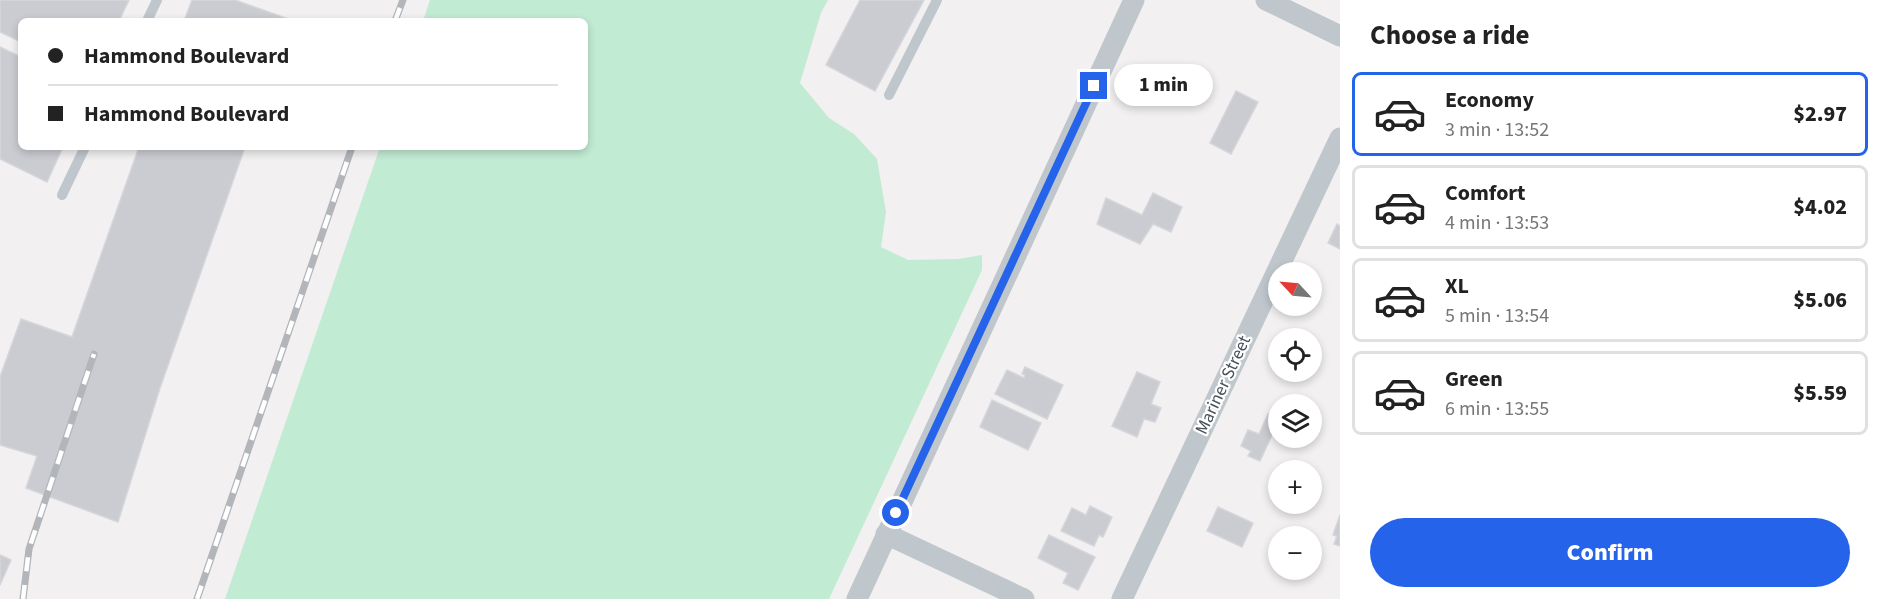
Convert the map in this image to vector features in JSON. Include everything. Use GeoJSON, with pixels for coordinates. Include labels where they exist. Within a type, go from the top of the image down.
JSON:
{"type":"FeatureCollection","features":[{"type":"Feature","properties":{"kind":"street"},"geometry":{"type":"LineString","coordinates":[[857,599],[1134,0]]}},
{"type":"Feature","properties":{"kind":"street"},"geometry":{"type":"LineString","coordinates":[[1266,0],[1340,36]]}},
{"type":"Feature","properties":{"kind":"street","name":"Mariner Street"},"geometry":{"type":"LineString","coordinates":[[1122,599],[1340,138]]}},
{"type":"Feature","properties":{"kind":"street"},"geometry":{"type":"LineString","coordinates":[[886,534],[1024,599]]}},
{"type":"Feature","properties":{"kind":"lane"},"geometry":{"type":"LineString","coordinates":[[148,18],[157,0]]}},
{"type":"Feature","properties":{"kind":"lane"},"geometry":{"type":"LineString","coordinates":[[889,95],[937,0]]}},
{"type":"Feature","properties":{"kind":"lane"},"geometry":{"type":"LineString","coordinates":[[62,195],[84,150]]}},
{"type":"Feature","properties":{"kind":"green space"},"geometry":{"type":"Polygon","coordinates":[[[430,0],[828,0],[821,13],[800,83],[829,118],[854,134],[877,159],[886,212],[881,247],[908,260],[958,259],[982,255],[982,270],[829,599],[225,599],[379,150],[588,150],[588,18],[424,18],[430,0]]]}},
{"type":"Feature","properties":{"kind":"building"},"geometry":{"type":"Polygon","coordinates":[[[0,0],[129,0],[120,18],[18,18],[18,41],[0,32],[0,0]]]}},
{"type":"Feature","properties":{"kind":"building"},"geometry":{"type":"Polygon","coordinates":[[[192,0],[235,0],[285,18],[185,18],[192,0]]]}},
{"type":"Feature","properties":{"kind":"building"},"geometry":{"type":"Polygon","coordinates":[[[860,0],[924,0],[875,91],[826,65],[860,0]]]}},
{"type":"Feature","properties":{"kind":"building"},"geometry":{"type":"Polygon","coordinates":[[[0,47],[18,56],[18,150],[62,150],[47,182],[0,159],[0,47]]]}},
{"type":"Feature","properties":{"kind":"building"},"geometry":{"type":"Polygon","coordinates":[[[1236,91],[1258,102],[1231,154],[1210,143],[1236,91]]]}},
{"type":"Feature","properties":{"kind":"building"},"geometry":{"type":"Polygon","coordinates":[[[138,150],[244,150],[160,388],[118,522],[26,488],[37,456],[0,445],[0,377],[21,319],[72,337],[138,150]]]}},
{"type":"Feature","properties":{"kind":"building"},"geometry":{"type":"Polygon","coordinates":[[[1153,193],[1182,207],[1171,232],[1153,224],[1140,244],[1097,224],[1106,198],[1142,215],[1153,193]]]}},
{"type":"Feature","properties":{"kind":"building"},"geometry":{"type":"Polygon","coordinates":[[[1337,224],[1340,226],[1340,249],[1328,243],[1337,224]]]}},
{"type":"Feature","properties":{"kind":"building"},"geometry":{"type":"Polygon","coordinates":[[[1025,367],[1063,385],[1047,419],[995,394],[1007,370],[1024,378],[1025,375],[1022,374],[1025,367]]]}},
{"type":"Feature","properties":{"kind":"building"},"geometry":{"type":"Polygon","coordinates":[[[1137,372],[1160,382],[1151,404],[1161,408],[1155,422],[1144,419],[1137,437],[1112,426],[1137,372]]]}},
{"type":"Feature","properties":{"kind":"building"},"geometry":{"type":"Polygon","coordinates":[[[992,400],[1041,423],[1028,450],[980,427],[992,400]]]}},
{"type":"Feature","properties":{"kind":"building"},"geometry":{"type":"Polygon","coordinates":[[[1268,414],[1268,444],[1260,461],[1248,456],[1251,451],[1241,446],[1248,430],[1259,434],[1268,414]]]}},
{"type":"Feature","properties":{"kind":"building"},"geometry":{"type":"Polygon","coordinates":[[[1090,506],[1112,517],[1103,537],[1099,535],[1094,546],[1061,531],[1072,508],[1086,515],[1090,506]]]}},
{"type":"Feature","properties":{"kind":"building"},"geometry":{"type":"Polygon","coordinates":[[[1218,507],[1253,523],[1242,547],[1207,531],[1218,507]]]}},
{"type":"Feature","properties":{"kind":"building"},"geometry":{"type":"Polygon","coordinates":[[[1340,515],[1340,546],[1334,544],[1337,536],[1333,535],[1340,515]]]}},
{"type":"Feature","properties":{"kind":"building"},"geometry":{"type":"Polygon","coordinates":[[[1049,535],[1095,557],[1078,590],[1063,583],[1068,573],[1038,558],[1049,535]]]}},
{"type":"Feature","properties":{"kind":"building"},"geometry":{"type":"Polygon","coordinates":[[[0,555],[11,560],[0,585],[0,555]]]}},
{"type":"Feature","properties":{"kind":"railway"},"geometry":{"type":"LineString","coordinates":[[396,18],[403,0]]}},
{"type":"Feature","properties":{"kind":"railway"},"geometry":{"type":"LineString","coordinates":[[197,599],[351,150]]}},
{"type":"Feature","properties":{"kind":"railway"},"geometry":{"type":"LineString","coordinates":[[23,599],[29,549],[94,354]]}},
{"type":"Feature","properties":{"kind":"route"},"geometry":{"type":"LineString","coordinates":[[896,513],[1094,86]]}}]}
